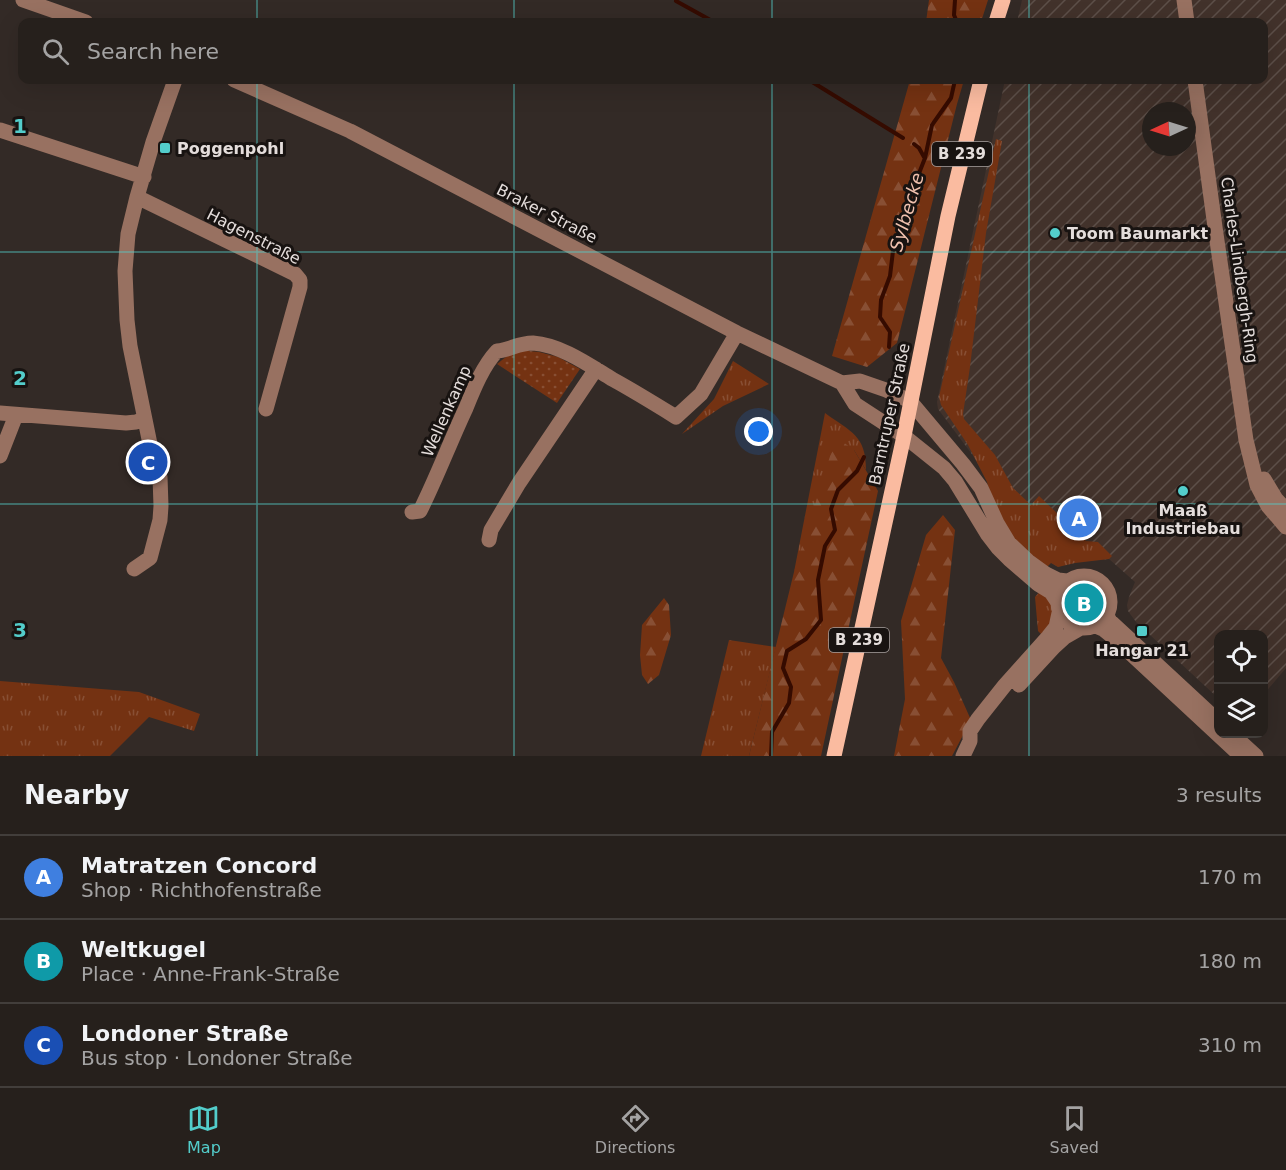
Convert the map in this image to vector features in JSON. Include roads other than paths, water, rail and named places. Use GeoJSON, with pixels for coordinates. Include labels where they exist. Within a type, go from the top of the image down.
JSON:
{"type":"FeatureCollection","features":[{"type":"Feature","properties":{"kind":"main road"},"geometry":{"type":"LineString","coordinates":[[997,18],[1003,0]]}},
{"type":"Feature","properties":{"kind":"main road","name":"Barntruper Straße"},"geometry":{"type":"LineString","coordinates":[[834,756],[957,173],[980,84]]}},
{"type":"Feature","properties":{"kind":"street"},"geometry":{"type":"LineString","coordinates":[[23,0],[75,18]]}},
{"type":"Feature","properties":{"kind":"street"},"geometry":{"type":"LineString","coordinates":[[1184,0],[1186,18]]}},
{"type":"Feature","properties":{"kind":"street"},"geometry":{"type":"LineString","coordinates":[[134,569],[150,558],[161,506],[160,477],[144,419],[130,346],[125,298],[128,234],[153,142],[174,84]]}},
{"type":"Feature","properties":{"kind":"street","name":"Braker Straße"},"geometry":{"type":"LineString","coordinates":[[243,84],[350,131],[737,333],[842,383],[860,381],[910,401]]}},
{"type":"Feature","properties":{"kind":"street","name":"Charles-Lindbergh-Ring"},"geometry":{"type":"LineString","coordinates":[[1196,84],[1246,440],[1254,479],[1262,497],[1286,527]]}},
{"type":"Feature","properties":{"kind":"street"},"geometry":{"type":"LineString","coordinates":[[0,130],[144,177]]}},
{"type":"Feature","properties":{"kind":"street","name":"Hagenstraße"},"geometry":{"type":"LineString","coordinates":[[137,197],[295,274],[300,280],[266,409]]}},
{"type":"Feature","properties":{"kind":"street","name":"Wellenkamp"},"geometry":{"type":"LineString","coordinates":[[412,512],[420,511],[475,386],[490,358],[497,351],[517,344],[534,343],[561,350],[676,417],[701,394],[737,333]]}},
{"type":"Feature","properties":{"kind":"street"},"geometry":{"type":"LineString","coordinates":[[489,540],[491,530],[519,483],[596,369]]}},
{"type":"Feature","properties":{"kind":"street","name":"Braker Straße"},"geometry":{"type":"LineString","coordinates":[[842,383],[855,404],[903,436],[944,468],[955,481],[998,548],[1038,584],[1051,592],[1058,607]]}},
{"type":"Feature","properties":{"kind":"street"},"geometry":{"type":"LineString","coordinates":[[910,401],[981,488],[1009,543],[1046,574],[1058,580],[1067,581]]}},
{"type":"Feature","properties":{"kind":"street"},"geometry":{"type":"LineString","coordinates":[[0,413],[126,423],[144,419]]}},
{"type":"Feature","properties":{"kind":"street"},"geometry":{"type":"LineString","coordinates":[[0,456],[16,415]]}},
{"type":"Feature","properties":{"kind":"street","name":"Charles-Lindbergh-Ring"},"geometry":{"type":"LineString","coordinates":[[1253,466],[1286,510]]}},
{"type":"Feature","properties":{"kind":"street"},"geometry":{"type":"LineString","coordinates":[[963,756],[970,731],[978,719],[1056,627],[1059,593],[1062,586],[1078,576],[1093,577],[1103,584],[1110,602],[1101,621],[1090,628],[1071,626],[1066,622],[1058,607]]}},
{"type":"Feature","properties":{"kind":"street"},"geometry":{"type":"LineString","coordinates":[[1101,621],[1110,621],[1214,717]]}},
{"type":"Feature","properties":{"kind":"street"},"geometry":{"type":"LineString","coordinates":[[1101,621],[1103,629],[1241,756]]}},
{"type":"Feature","properties":{"kind":"street"},"geometry":{"type":"LineString","coordinates":[[969,741],[977,736],[995,711],[1051,650],[1079,628]]}},
{"type":"Feature","properties":{"kind":"street"},"geometry":{"type":"LineString","coordinates":[[1236,738],[1256,756]]}},
{"type":"Feature","properties":{"kind":"waterway","name":"Sylbecke"},"geometry":{"type":"LineString","coordinates":[[955,0],[955,18]]}},
{"type":"Feature","properties":{"kind":"waterway"},"geometry":{"type":"LineString","coordinates":[[676,1],[707,18]]}},
{"type":"Feature","properties":{"kind":"waterway"},"geometry":{"type":"LineString","coordinates":[[815,84],[903,138]]}},
{"type":"Feature","properties":{"kind":"waterway","name":"Sylbecke"},"geometry":{"type":"LineString","coordinates":[[889,347],[890,332],[880,317],[881,300],[890,276],[893,251],[906,220],[907,204],[925,158],[932,125],[951,98],[954,84]]}},
{"type":"Feature","properties":{"kind":"waterway"},"geometry":{"type":"LineString","coordinates":[[914,144],[924,157]]}},
{"type":"Feature","properties":{"kind":"waterway","name":"Sylbecke"},"geometry":{"type":"LineString","coordinates":[[771,756],[772,732],[789,703],[791,687],[783,668],[787,651],[806,639],[821,620],[818,580],[825,546],[835,530],[831,509],[838,490],[857,471],[864,457]]}},
{"type":"Feature","properties":{"kind":"place","name":"Poggenpohl"},"geometry":{"type":"Point","coordinates":[165,148]}},
{"type":"Feature","properties":{"kind":"place","name":"Toom Baumarkt"},"geometry":{"type":"Point","coordinates":[1055,233]}},
{"type":"Feature","properties":{"kind":"place","name":"Londoner Straße"},"geometry":{"type":"Point","coordinates":[148,462]}},
{"type":"Feature","properties":{"kind":"place","name":"Maaß Industriebau"},"geometry":{"type":"Point","coordinates":[1183,491]}},
{"type":"Feature","properties":{"kind":"place","name":"Matratzen Concord"},"geometry":{"type":"Point","coordinates":[1079,518]}},
{"type":"Feature","properties":{"kind":"place","name":"Weltkugel"},"geometry":{"type":"Point","coordinates":[1084,603]}},
{"type":"Feature","properties":{"kind":"place","name":"Hangar 21"},"geometry":{"type":"Point","coordinates":[1142,631]}}]}
